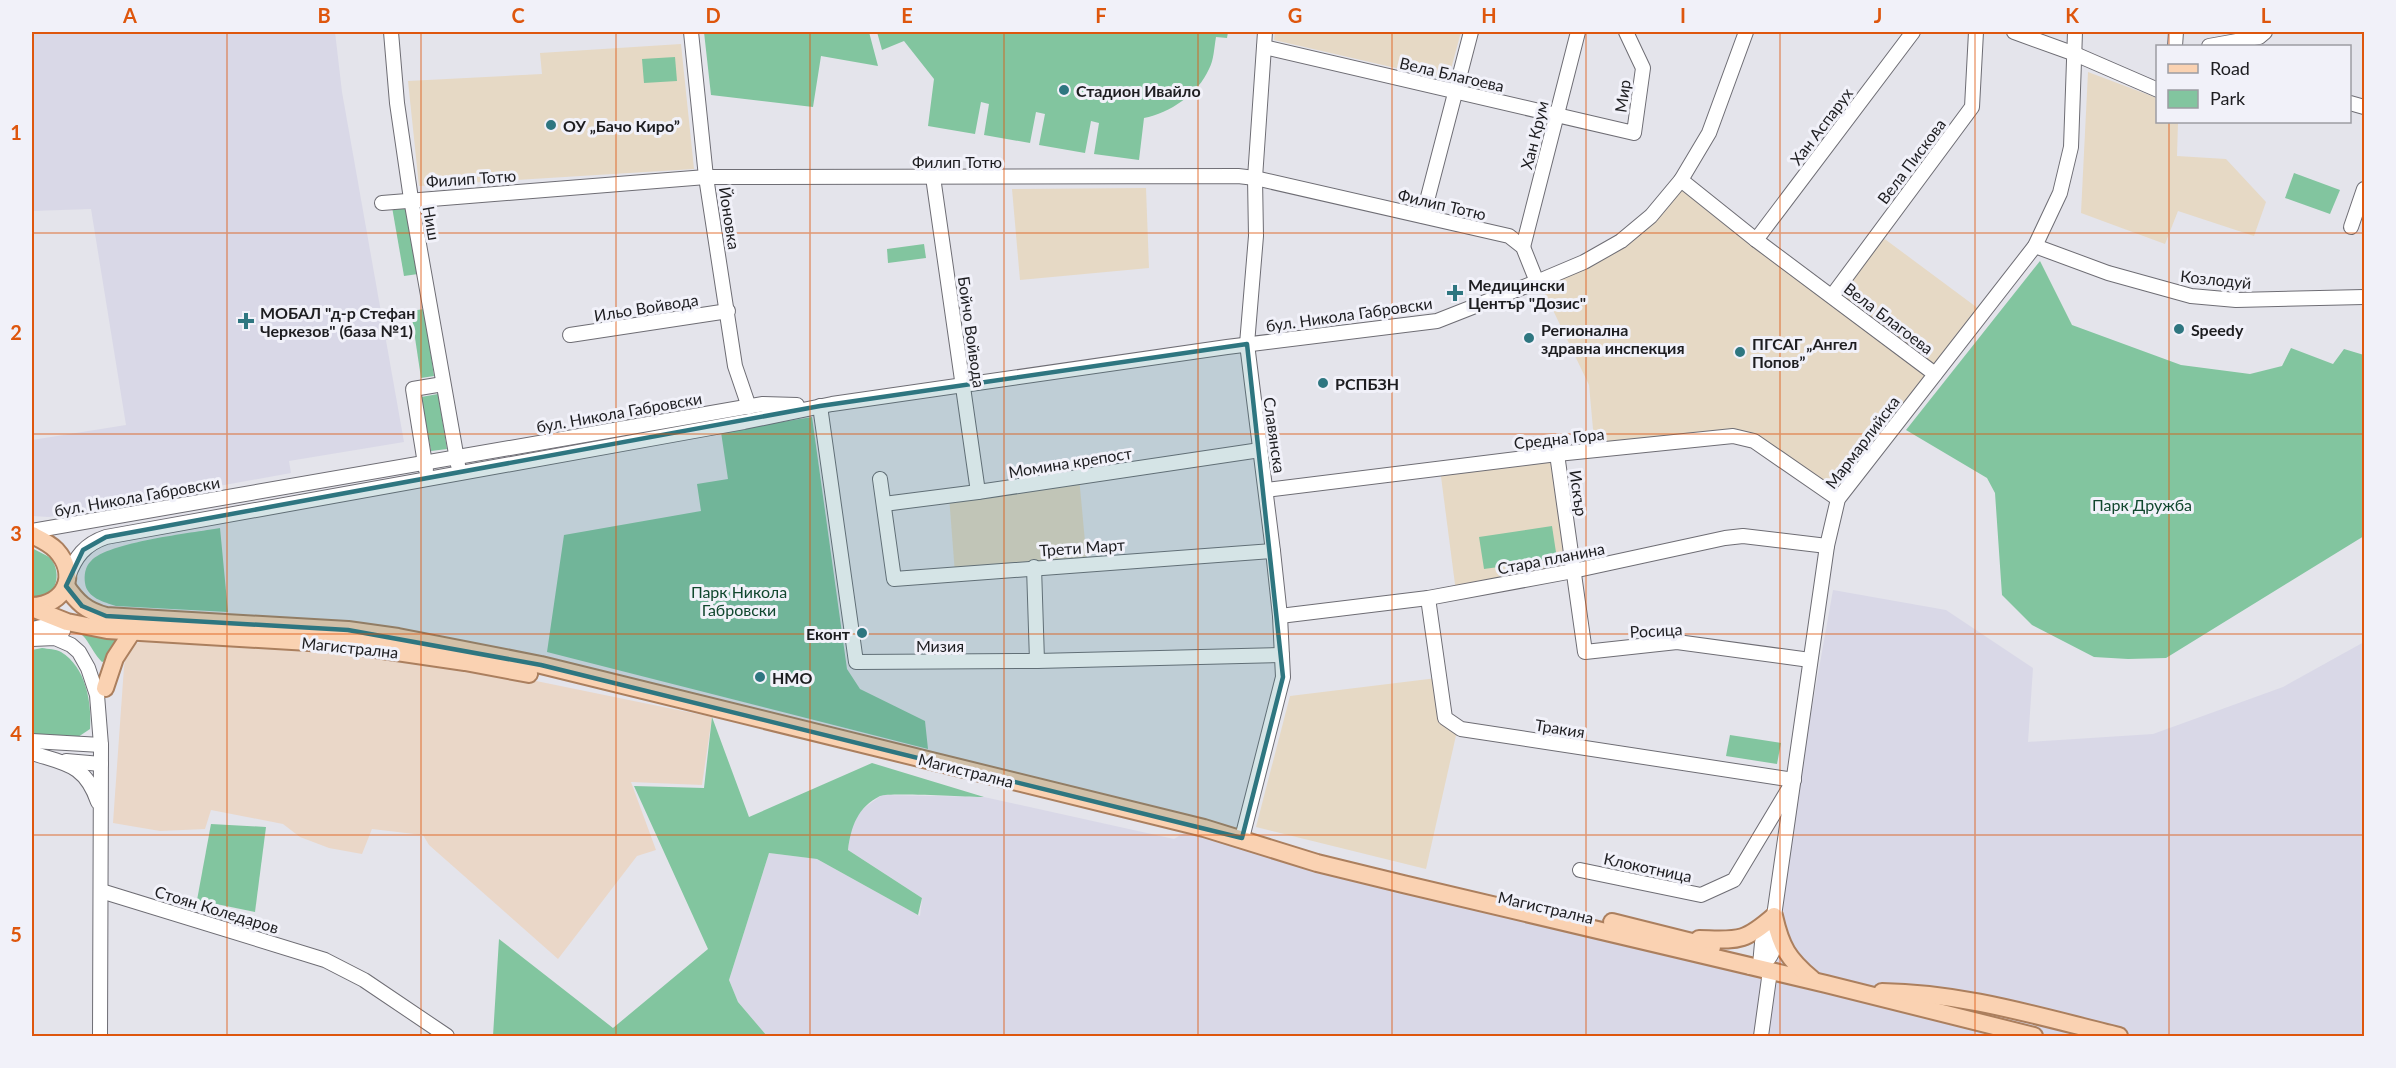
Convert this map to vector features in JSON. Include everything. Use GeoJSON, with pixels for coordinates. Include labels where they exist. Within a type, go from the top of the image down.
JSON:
{"type":"FeatureCollection","features":[{"type":"Feature","properties":{"kind":"main road","name":"Магистрална"},"geometry":{"type":"LineString","coordinates":[[32,533],[58,552],[66,569],[67,581],[82,606],[92,613],[105,616],[348,630],[398,637],[541,665],[1242,838],[1317,863],[1392,882],[1762,966],[2034,1036]]}},
{"type":"Feature","properties":{"kind":"main road","name":"Магистрална"},"geometry":{"type":"LineString","coordinates":[[32,607],[50,602],[60,594],[67,581]]}},
{"type":"Feature","properties":{"kind":"main road","name":"Магистрална"},"geometry":{"type":"LineString","coordinates":[[32,607],[90,628],[342,644],[465,662],[669,698]]}},
{"type":"Feature","properties":{"kind":"main road"},"geometry":{"type":"LineString","coordinates":[[105,688],[116,658],[132,632]]}},
{"type":"Feature","properties":{"kind":"main road","name":"Магистрална"},"geometry":{"type":"LineString","coordinates":[[1263,845],[1307,849],[1683,939],[1762,966]]}},
{"type":"Feature","properties":{"kind":"main road"},"geometry":{"type":"LineString","coordinates":[[1683,939],[1745,937],[1753,934],[1774,916],[1783,949],[1791,960],[1819,982]]}},
{"type":"Feature","properties":{"kind":"main road"},"geometry":{"type":"LineString","coordinates":[[1854,991],[1928,993],[1959,998],[2119,1036]]}},
{"type":"Feature","properties":{"kind":"main road"},"geometry":{"type":"LineString","coordinates":[[1971,1021],[2005,1036]]}},
{"type":"Feature","properties":{"kind":"street","name":"Ниш"},"geometry":{"type":"LineString","coordinates":[[392,32],[397,103],[411,199],[459,473]]}},
{"type":"Feature","properties":{"kind":"street","name":"Йоновка"},"geometry":{"type":"LineString","coordinates":[[691,32],[706,177],[735,366],[749,407]]}},
{"type":"Feature","properties":{"kind":"street","name":"Славянска"},"geometry":{"type":"LineString","coordinates":[[1242,838],[1281,692],[1280,616],[1247,344],[1256,236],[1255,178],[1265,32]]}},
{"type":"Feature","properties":{"kind":"street"},"geometry":{"type":"LineString","coordinates":[[1423,216],[1471,32]]}},
{"type":"Feature","properties":{"kind":"street","name":"Хан Крум"},"geometry":{"type":"LineString","coordinates":[[1523,247],[1578,32]]}},
{"type":"Feature","properties":{"kind":"street","name":"Мир"},"geometry":{"type":"LineString","coordinates":[[1626,32],[1643,68],[1634,133]]}},
{"type":"Feature","properties":{"kind":"street","name":"бул. Никола Габровски"},"geometry":{"type":"LineString","coordinates":[[67,581],[72,565],[83,549],[96,540],[106,537],[744,422],[820,406],[1247,344],[1437,321],[1584,262],[1621,241],[1650,216],[1681,180],[1710,133],[1746,32]]}},
{"type":"Feature","properties":{"kind":"street","name":"Хан Аспарух"},"geometry":{"type":"LineString","coordinates":[[1756,240],[1913,32]]}},
{"type":"Feature","properties":{"kind":"street","name":"Вела Пискова"},"geometry":{"type":"LineString","coordinates":[[1832,296],[1972,107],[1976,32]]}},
{"type":"Feature","properties":{"kind":"street"},"geometry":{"type":"LineString","coordinates":[[2014,32],[2075,54],[2156,90]]}},
{"type":"Feature","properties":{"kind":"street","name":"Мармарлийска"},"geometry":{"type":"LineString","coordinates":[[1761,1036],[1762,943],[1774,916],[1827,546],[1838,499],[2035,246],[2060,193],[2071,147],[2075,32]]}},
{"type":"Feature","properties":{"kind":"street"},"geometry":{"type":"LineString","coordinates":[[2215,45],[2259,37],[2265,32]]}},
{"type":"Feature","properties":{"kind":"street","name":"Вела Благоева"},"geometry":{"type":"LineString","coordinates":[[1263,47],[1634,133]]}},
{"type":"Feature","properties":{"kind":"street","name":"Филип Тотю"},"geometry":{"type":"LineString","coordinates":[[382,203],[706,177],[1238,176],[1509,236],[1523,247]]}},
{"type":"Feature","properties":{"kind":"street","name":"Бойчо Войвода"},"geometry":{"type":"LineString","coordinates":[[933,177],[978,492]]}},
{"type":"Feature","properties":{"kind":"street","name":"Вела Благоева"},"geometry":{"type":"LineString","coordinates":[[1681,180],[1756,240],[1935,374]]}},
{"type":"Feature","properties":{"kind":"street"},"geometry":{"type":"LineString","coordinates":[[2351,227],[2364,189]]}},
{"type":"Feature","properties":{"kind":"street","name":"Козлодуй"},"geometry":{"type":"LineString","coordinates":[[2035,246],[2108,273],[2190,296],[2236,300],[2364,297]]}},
{"type":"Feature","properties":{"kind":"street"},"geometry":{"type":"LineString","coordinates":[[1523,247],[1537,282]]}},
{"type":"Feature","properties":{"kind":"street","name":"Ильо Войвода"},"geometry":{"type":"LineString","coordinates":[[570,335],[728,311]]}},
{"type":"Feature","properties":{"kind":"street"},"geometry":{"type":"LineString","coordinates":[[428,478],[413,389],[444,384]]}},
{"type":"Feature","properties":{"kind":"street","name":"бул. Никола Габровски"},"geometry":{"type":"LineString","coordinates":[[32,533],[763,404],[820,406]]}},
{"type":"Feature","properties":{"kind":"street","name":"Мизия"},"geometry":{"type":"LineString","coordinates":[[820,406],[856,662],[1037,661],[1282,655]]}},
{"type":"Feature","properties":{"kind":"street","name":"Средна Гора"},"geometry":{"type":"LineString","coordinates":[[1266,490],[1557,454],[1733,436],[1754,441],[1838,499]]}},
{"type":"Feature","properties":{"kind":"street","name":"Момина крепост"},"geometry":{"type":"LineString","coordinates":[[884,504],[1260,450]]}},
{"type":"Feature","properties":{"kind":"street","name":"Искър"},"geometry":{"type":"LineString","coordinates":[[1557,454],[1573,571]]}},
{"type":"Feature","properties":{"kind":"street"},"geometry":{"type":"LineString","coordinates":[[880,479],[884,504]]}},
{"type":"Feature","properties":{"kind":"street","name":"Трети Март"},"geometry":{"type":"LineString","coordinates":[[884,504],[894,579],[1273,551]]}},
{"type":"Feature","properties":{"kind":"street","name":"Стара планина"},"geometry":{"type":"LineString","coordinates":[[1280,616],[1428,598],[1573,571],[1725,538],[1743,536],[1827,546]]}},
{"type":"Feature","properties":{"kind":"street"},"geometry":{"type":"LineString","coordinates":[[1034,567],[1037,661]]}},
{"type":"Feature","properties":{"kind":"street","name":"Росица"},"geometry":{"type":"LineString","coordinates":[[1573,571],[1585,652],[1677,642],[1810,660]]}},
{"type":"Feature","properties":{"kind":"street","name":"Тракия"},"geometry":{"type":"LineString","coordinates":[[1428,598],[1445,718],[1461,729],[1794,780]]}},
{"type":"Feature","properties":{"kind":"street"},"geometry":{"type":"LineString","coordinates":[[32,629],[62,630],[79,639],[93,660],[105,688],[100,809],[100,1036]]}},
{"type":"Feature","properties":{"kind":"street"},"geometry":{"type":"LineString","coordinates":[[32,639],[55,638],[71,645],[79,652],[92,676],[97,695],[101,745]]}},
{"type":"Feature","properties":{"kind":"street"},"geometry":{"type":"LineString","coordinates":[[32,741],[101,745]]}},
{"type":"Feature","properties":{"kind":"street"},"geometry":{"type":"LineString","coordinates":[[32,753],[58,760],[101,764]]}},
{"type":"Feature","properties":{"kind":"street"},"geometry":{"type":"LineString","coordinates":[[58,760],[88,779],[100,809]]}},
{"type":"Feature","properties":{"kind":"street","name":"Клокотница"},"geometry":{"type":"LineString","coordinates":[[1580,870],[1701,895],[1734,880],[1794,780]]}},
{"type":"Feature","properties":{"kind":"street","name":"Стоян Коледаров"},"geometry":{"type":"LineString","coordinates":[[101,891],[325,960],[364,980],[447,1036]]}},
{"type":"Feature","properties":{"kind":"highlighted area"},"geometry":{"type":"Polygon","coordinates":[[[1247,344],[1283,677],[1242,838],[541,665],[348,630],[106,616],[82,606],[66,586],[83,550],[106,537],[820,406],[1247,344]]]}},
{"type":"Feature","properties":{"kind":"shaded area","name":"МОБАЛ \"д-р Стефан Черкезов\" (база №1)"},"geometry":{"type":"Polygon","coordinates":[[[32,32],[335,32],[342,92],[404,442],[289,461],[291,473],[49,517],[32,516],[32,440],[126,425],[91,209],[32,211],[32,32]]]}},
{"type":"Feature","properties":{"kind":"shaded area"},"geometry":{"type":"Polygon","coordinates":[[[1275,32],[1461,32],[1448,80],[1274,40],[1275,32]]]}},
{"type":"Feature","properties":{"kind":"shaded area","name":"ОУ „Бачо Киро”"},"geometry":{"type":"Polygon","coordinates":[[[681,44],[694,169],[419,186],[408,81],[542,74],[540,53],[681,44]]]}},
{"type":"Feature","properties":{"kind":"shaded area"},"geometry":{"type":"Polygon","coordinates":[[[2088,72],[2156,98],[2156,123],[2178,123],[2177,156],[2226,159],[2266,202],[2254,236],[2178,211],[2165,244],[2081,213],[2088,72]]]}},
{"type":"Feature","properties":{"kind":"shaded area","name":"ПГСАГ „Ангел Попов”"},"geometry":{"type":"Polygon","coordinates":[[[1681,180],[1831,296],[1878,234],[1983,312],[1838,499],[1754,441],[1595,451],[1589,385],[1539,281],[1621,241],[1681,180]]]}},
{"type":"Feature","properties":{"kind":"shaded area"},"geometry":{"type":"Polygon","coordinates":[[[1146,188],[1149,268],[1020,280],[1012,189],[1146,188]]]}},
{"type":"Feature","properties":{"kind":"shaded area"},"geometry":{"type":"Polygon","coordinates":[[[1556,456],[1573,571],[1456,592],[1440,469],[1556,456]]]}},
{"type":"Feature","properties":{"kind":"shaded area"},"geometry":{"type":"Polygon","coordinates":[[[1079,477],[1087,563],[955,574],[949,496],[1079,477]]]}},
{"type":"Feature","properties":{"kind":"shaded area"},"geometry":{"type":"Polygon","coordinates":[[[1833,590],[1946,610],[2033,668],[2028,742],[2153,734],[2283,687],[2364,642],[2364,1036],[767,1036],[738,1002],[729,980],[769,853],[817,859],[920,916],[922,898],[848,850],[851,829],[860,811],[882,795],[984,797],[1174,839],[1184,833],[1764,977],[1833,590]]]}},
{"type":"Feature","properties":{"kind":"shaded area"},"geometry":{"type":"Polygon","coordinates":[[[142,641],[340,647],[468,667],[712,717],[702,785],[631,782],[656,850],[637,856],[558,959],[429,845],[423,835],[372,829],[362,854],[329,848],[300,837],[283,824],[211,810],[205,829],[160,831],[113,823],[126,652],[133,645],[142,641]]]}},
{"type":"Feature","properties":{"kind":"shaded area"},"geometry":{"type":"Polygon","coordinates":[[[1437,678],[1457,731],[1426,869],[1256,827],[1290,696],[1437,678]]]}},
{"type":"Feature","properties":{"kind":"green space"},"geometry":{"type":"Polygon","coordinates":[[[704,32],[869,32],[878,66],[821,56],[813,107],[711,95],[704,32]]]}},
{"type":"Feature","properties":{"kind":"green space","name":"Стадион Ивайло"},"geometry":{"type":"Polygon","coordinates":[[[877,32],[1228,32],[1227,38],[1216,37],[1211,65],[1198,86],[1173,107],[1144,118],[1139,160],[1094,154],[1099,123],[1091,121],[1085,153],[1039,145],[1045,114],[1036,112],[1030,143],[984,135],[989,104],[981,102],[975,134],[928,126],[934,79],[904,41],[882,50],[877,32]]]}},
{"type":"Feature","properties":{"kind":"green space"},"geometry":{"type":"Polygon","coordinates":[[[675,57],[677,81],[644,83],[642,59],[675,57]]]}},
{"type":"Feature","properties":{"kind":"green space"},"geometry":{"type":"Polygon","coordinates":[[[2294,173],[2340,190],[2330,214],[2285,198],[2294,173]]]}},
{"type":"Feature","properties":{"kind":"green space"},"geometry":{"type":"Polygon","coordinates":[[[406,205],[418,274],[404,276],[392,207],[406,205]]]}},
{"type":"Feature","properties":{"kind":"green space"},"geometry":{"type":"Polygon","coordinates":[[[924,244],[926,258],[888,263],[887,249],[924,244]]]}},
{"type":"Feature","properties":{"kind":"green space","name":"Парк Дружба"},"geometry":{"type":"Polygon","coordinates":[[[2040,261],[2072,325],[2181,365],[2250,374],[2282,366],[2291,348],[2333,364],[2344,349],[2364,355],[2364,536],[2166,658],[2094,657],[2032,625],[2002,595],[1995,493],[1987,478],[1906,430],[2040,261]]]}},
{"type":"Feature","properties":{"kind":"green space"},"geometry":{"type":"Polygon","coordinates":[[[424,309],[434,376],[421,378],[411,311],[424,309]]]}},
{"type":"Feature","properties":{"kind":"green space"},"geometry":{"type":"Polygon","coordinates":[[[438,394],[447,449],[431,451],[421,397],[438,394]]]}},
{"type":"Feature","properties":{"kind":"green space","name":"Парк Никола Габровски"},"geometry":{"type":"Polygon","coordinates":[[[812,417],[847,669],[860,689],[925,721],[928,749],[547,652],[564,535],[701,511],[697,484],[728,479],[721,432],[812,417]]]}},
{"type":"Feature","properties":{"kind":"green space"},"geometry":{"type":"Polygon","coordinates":[[[1552,526],[1557,559],[1484,569],[1479,537],[1552,526]]]}},
{"type":"Feature","properties":{"kind":"green space"},"geometry":{"type":"Polygon","coordinates":[[[220,528],[228,612],[116,606],[97,599],[86,588],[86,568],[100,554],[132,544],[220,528]]]}},
{"type":"Feature","properties":{"kind":"green space"},"geometry":{"type":"Polygon","coordinates":[[[32,548],[49,557],[55,566],[56,583],[50,593],[43,597],[32,598],[32,548]]]}},
{"type":"Feature","properties":{"kind":"green space"},"geometry":{"type":"Polygon","coordinates":[[[32,617],[52,619],[119,636],[120,640],[108,660],[102,662],[85,638],[74,629],[53,623],[32,622],[32,617]]]}},
{"type":"Feature","properties":{"kind":"green space"},"geometry":{"type":"Polygon","coordinates":[[[42,648],[61,652],[70,659],[82,676],[90,708],[90,729],[78,737],[32,736],[32,650],[42,648]]]}},
{"type":"Feature","properties":{"kind":"green space"},"geometry":{"type":"Polygon","coordinates":[[[712,717],[749,817],[872,763],[984,797],[886,795],[872,800],[857,818],[848,850],[922,898],[918,915],[817,859],[769,853],[729,980],[738,1002],[767,1036],[493,1036],[499,939],[613,1028],[708,949],[634,786],[704,788],[712,717]]]}},
{"type":"Feature","properties":{"kind":"green space"},"geometry":{"type":"Polygon","coordinates":[[[1730,735],[1781,743],[1777,764],[1726,756],[1730,735]]]}},
{"type":"Feature","properties":{"kind":"green space"},"geometry":{"type":"Polygon","coordinates":[[[211,824],[266,827],[255,912],[197,900],[211,824]]]}},
{"type":"Feature","properties":{"kind":"place","name":"Стадион Ивайло"},"geometry":{"type":"Point","coordinates":[1064,90]}},
{"type":"Feature","properties":{"kind":"place","name":"ОУ „Бачо Киро”"},"geometry":{"type":"Point","coordinates":[551,125]}},
{"type":"Feature","properties":{"kind":"place","name":"Медицински Център \"Дозис\""},"geometry":{"type":"Point","coordinates":[1455,293]}},
{"type":"Feature","properties":{"kind":"place","name":"МОБАЛ \"д-р Стефан Черкезов\" (база №1)"},"geometry":{"type":"Point","coordinates":[246,321]}},
{"type":"Feature","properties":{"kind":"place","name":"Speedy"},"geometry":{"type":"Point","coordinates":[2179,329]}},
{"type":"Feature","properties":{"kind":"place","name":"Регионална здравна инспекция"},"geometry":{"type":"Point","coordinates":[1529,338]}},
{"type":"Feature","properties":{"kind":"place","name":"ПГСАГ „Ангел Попов”"},"geometry":{"type":"Point","coordinates":[1740,352]}},
{"type":"Feature","properties":{"kind":"place","name":"РСПБЗН"},"geometry":{"type":"Point","coordinates":[1323,383]}},
{"type":"Feature","properties":{"kind":"place","name":"Еконт"},"geometry":{"type":"Point","coordinates":[862,633]}},
{"type":"Feature","properties":{"kind":"place","name":"HMO"},"geometry":{"type":"Point","coordinates":[760,677]}}]}
